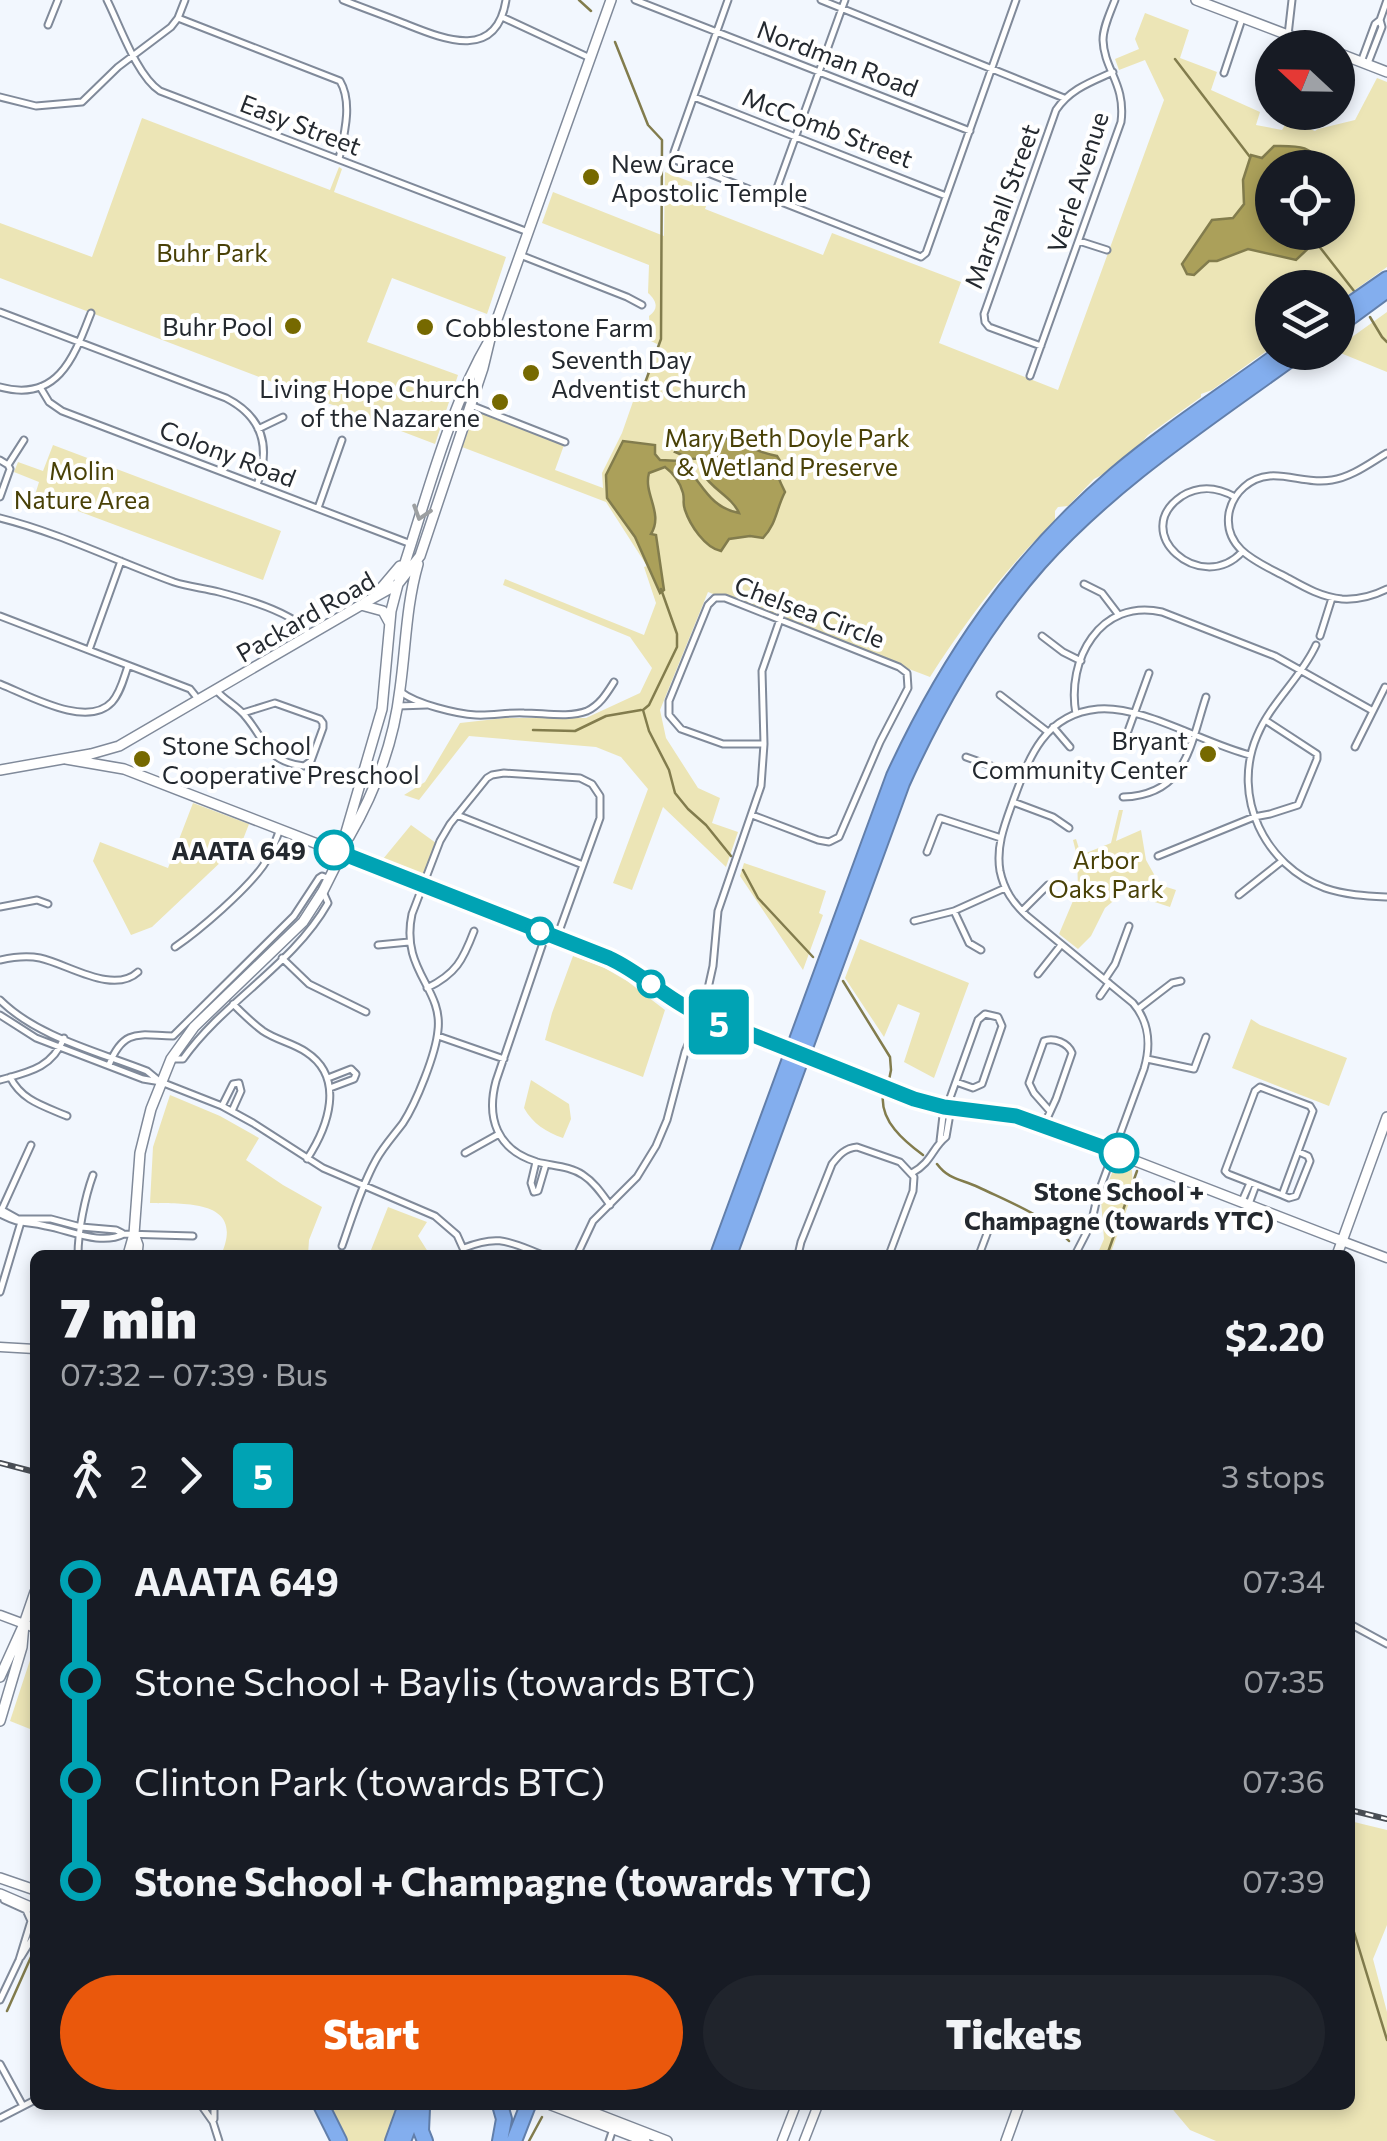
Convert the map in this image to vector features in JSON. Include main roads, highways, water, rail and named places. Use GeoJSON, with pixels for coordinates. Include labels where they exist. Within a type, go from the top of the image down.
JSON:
{"type":"FeatureCollection","features":[{"type":"Feature","properties":{"kind":"highway"},"geometry":{"type":"LineString","coordinates":[[1355,301],[1387,278]]}},
{"type":"Feature","properties":{"kind":"highway"},"geometry":{"type":"LineString","coordinates":[[1355,314],[1387,290]]}},
{"type":"Feature","properties":{"kind":"highway"},"geometry":{"type":"LineString","coordinates":[[720,1250],[894,776],[950,667],[1006,587],[1076,511],[1156,443],[1257,370]]}},
{"type":"Feature","properties":{"kind":"highway"},"geometry":{"type":"LineString","coordinates":[[731,1250],[896,800],[958,673],[1038,564],[1084,519],[1152,460],[1275,370]]}},
{"type":"Feature","properties":{"kind":"highway"},"geometry":{"type":"LineString","coordinates":[[324,2110],[339,2141]]}},
{"type":"Feature","properties":{"kind":"highway"},"geometry":{"type":"LineString","coordinates":[[392,2141],[402,2110]]}},
{"type":"Feature","properties":{"kind":"highway"},"geometry":{"type":"LineString","coordinates":[[403,2141],[418,2110]]}},
{"type":"Feature","properties":{"kind":"highway"},"geometry":{"type":"LineString","coordinates":[[420,2110],[425,2141]]}},
{"type":"Feature","properties":{"kind":"highway"},"geometry":{"type":"LineString","coordinates":[[500,2141],[504,2120],[501,2110]]}},
{"type":"Feature","properties":{"kind":"highway"},"geometry":{"type":"LineString","coordinates":[[514,2141],[526,2110]]}},
{"type":"Feature","properties":{"kind":"main road","name":"Packard Road"},"geometry":{"type":"LineString","coordinates":[[0,770],[106,751],[132,740],[398,584],[420,556],[490,340],[611,0]]}},
{"type":"Feature","properties":{"kind":"main road"},"geometry":{"type":"LineString","coordinates":[[1196,0],[1276,30]]}},
{"type":"Feature","properties":{"kind":"main road"},"geometry":{"type":"LineString","coordinates":[[1355,61],[1387,72]]}},
{"type":"Feature","properties":{"kind":"main road","name":"Packard Road"},"geometry":{"type":"LineString","coordinates":[[382,709],[390,624],[402,570],[464,388],[490,340]]}},
{"type":"Feature","properties":{"kind":"main road"},"geometry":{"type":"LineString","coordinates":[[459,437],[472,389],[470,385],[464,388]]}},
{"type":"Feature","properties":{"kind":"main road"},"geometry":{"type":"LineString","coordinates":[[443,486],[452,448],[444,445]]}},
{"type":"Feature","properties":{"kind":"main road"},"geometry":{"type":"LineString","coordinates":[[390,624],[386,614],[363,604],[384,587],[408,555]]}},
{"type":"Feature","properties":{"kind":"main road"},"geometry":{"type":"LineString","coordinates":[[340,853],[366,806],[390,740],[400,691],[405,621],[420,556]]}},
{"type":"Feature","properties":{"kind":"main road"},"geometry":{"type":"LineString","coordinates":[[388,646],[400,651],[402,672]]}},
{"type":"Feature","properties":{"kind":"main road"},"geometry":{"type":"LineString","coordinates":[[382,709],[379,738],[390,740]]}},
{"type":"Feature","properties":{"kind":"main road"},"geometry":{"type":"LineString","coordinates":[[128,1250],[140,1154],[151,1109],[171,1059],[194,1027],[292,934],[330,880],[382,709]]}},
{"type":"Feature","properties":{"kind":"main road"},"geometry":{"type":"LineString","coordinates":[[106,751],[124,770]]}},
{"type":"Feature","properties":{"kind":"main road"},"geometry":{"type":"LineString","coordinates":[[66,759],[124,770],[546,933],[622,964],[700,1014],[914,1099],[947,1108],[1008,1114],[1044,1125],[1342,1241]]}},
{"type":"Feature","properties":{"kind":"main road"},"geometry":{"type":"LineString","coordinates":[[1338,1250],[1387,1117]]}},
{"type":"Feature","properties":{"kind":"main road"},"geometry":{"type":"LineString","coordinates":[[129,1234],[138,1250]]}},
{"type":"Feature","properties":{"kind":"main road"},"geometry":{"type":"LineString","coordinates":[[0,1677],[30,1607]]}},
{"type":"Feature","properties":{"kind":"main road"},"geometry":{"type":"LineString","coordinates":[[0,1721],[22,1647],[24,1624]]}},
{"type":"Feature","properties":{"kind":"main road"},"geometry":{"type":"LineString","coordinates":[[0,1878],[30,1889]]}},
{"type":"Feature","properties":{"kind":"main road"},"geometry":{"type":"LineString","coordinates":[[0,1896],[30,1907]]}},
{"type":"Feature","properties":{"kind":"main road"},"geometry":{"type":"LineString","coordinates":[[568,2110],[667,2141]]}},
{"type":"Feature","properties":{"kind":"main road"},"geometry":{"type":"LineString","coordinates":[[582,2110],[596,2118]]}},
{"type":"Feature","properties":{"kind":"main road"},"geometry":{"type":"LineString","coordinates":[[1006,2141],[1017,2110]]}},
{"type":"Feature","properties":{"kind":"main road"},"geometry":{"type":"LineString","coordinates":[[615,2125],[645,2141]]}},
{"type":"Feature","properties":{"kind":"waterway"},"geometry":{"type":"LineString","coordinates":[[579,0],[591,11]]}},
{"type":"Feature","properties":{"kind":"waterway"},"geometry":{"type":"LineString","coordinates":[[615,42],[648,125],[662,140],[661,339],[641,394]]}},
{"type":"Feature","properties":{"kind":"waterway"},"geometry":{"type":"LineString","coordinates":[[1175,59],[1250,157]]}},
{"type":"Feature","properties":{"kind":"waterway"},"geometry":{"type":"LineString","coordinates":[[1322,250],[1338,270]]}},
{"type":"Feature","properties":{"kind":"waterway"},"geometry":{"type":"LineString","coordinates":[[1370,317],[1387,342]]}},
{"type":"Feature","properties":{"kind":"waterway"},"geometry":{"type":"LineString","coordinates":[[643,710],[677,647],[677,634],[661,589]]}},
{"type":"Feature","properties":{"kind":"waterway"},"geometry":{"type":"LineString","coordinates":[[533,730],[575,731],[606,716],[641,710]]}},
{"type":"Feature","properties":{"kind":"waterway"},"geometry":{"type":"LineString","coordinates":[[643,710],[675,793],[731,856]]}},
{"type":"Feature","properties":{"kind":"waterway"},"geometry":{"type":"LineString","coordinates":[[743,870],[758,898],[813,957]]}},
{"type":"Feature","properties":{"kind":"waterway"},"geometry":{"type":"LineString","coordinates":[[843,981],[890,1057],[889,1080]]}},
{"type":"Feature","properties":{"kind":"waterway"},"geometry":{"type":"LineString","coordinates":[[883,1095],[889,1122],[923,1155]]}},
{"type":"Feature","properties":{"kind":"waterway"},"geometry":{"type":"LineString","coordinates":[[937,1164],[951,1176],[1038,1217],[1069,1241]]}},
{"type":"Feature","properties":{"kind":"waterway"},"geometry":{"type":"LineString","coordinates":[[1109,1250],[1137,1171]]}},
{"type":"Feature","properties":{"kind":"waterway"},"geometry":{"type":"LineString","coordinates":[[1355,1935],[1387,2040]]}},
{"type":"Feature","properties":{"kind":"waterway"},"geometry":{"type":"LineString","coordinates":[[7,2011],[30,1959]]}},
{"type":"Feature","properties":{"kind":"waterway"},"geometry":{"type":"LineString","coordinates":[[529,2141],[542,2117]]}},
{"type":"Feature","properties":{"kind":"railway"},"geometry":{"type":"LineString","coordinates":[[0,1463],[30,1471]]}},
{"type":"Feature","properties":{"kind":"railway"},"geometry":{"type":"LineString","coordinates":[[1355,1811],[1387,1819]]}},
{"type":"Feature","properties":{"kind":"place","name":"New Grace Apostolic Temple"},"geometry":{"type":"Point","coordinates":[591,177]}},
{"type":"Feature","properties":{"kind":"place","name":"Buhr Pool"},"geometry":{"type":"Point","coordinates":[293,326]}},
{"type":"Feature","properties":{"kind":"place","name":"Cobblestone Farm"},"geometry":{"type":"Point","coordinates":[425,327]}},
{"type":"Feature","properties":{"kind":"place","name":"Seventh Day Adventist Church"},"geometry":{"type":"Point","coordinates":[531,373]}},
{"type":"Feature","properties":{"kind":"place","name":"Living Hope Church of the Nazarene"},"geometry":{"type":"Point","coordinates":[500,402]}},
{"type":"Feature","properties":{"kind":"place","name":"Bryant Community Center"},"geometry":{"type":"Point","coordinates":[1208,754]}},
{"type":"Feature","properties":{"kind":"place","name":"Stone School Cooperative Preschool"},"geometry":{"type":"Point","coordinates":[142,759]}},
{"type":"Feature","properties":{"kind":"place","name":"AAATA 649"},"geometry":{"type":"Point","coordinates":[334,850]}},
{"type":"Feature","properties":{"kind":"place","name":"Stone School + Champagne (towards YTC)"},"geometry":{"type":"Point","coordinates":[1119,1153]}},
{"type":"Feature","properties":{"kind":"park label","name":"Buhr Park"},"geometry":{"type":"Point","coordinates":[212,252]}},
{"type":"Feature","properties":{"kind":"park label","name":"Mary Beth Doyle Park & Wetland Preserve"},"geometry":{"type":"Point","coordinates":[787,452]}},
{"type":"Feature","properties":{"kind":"park label","name":"Molin Nature Area"},"geometry":{"type":"Point","coordinates":[82,484]}},
{"type":"Feature","properties":{"kind":"park label","name":"Arbor Oaks Park"},"geometry":{"type":"Point","coordinates":[1106,874]}}]}
